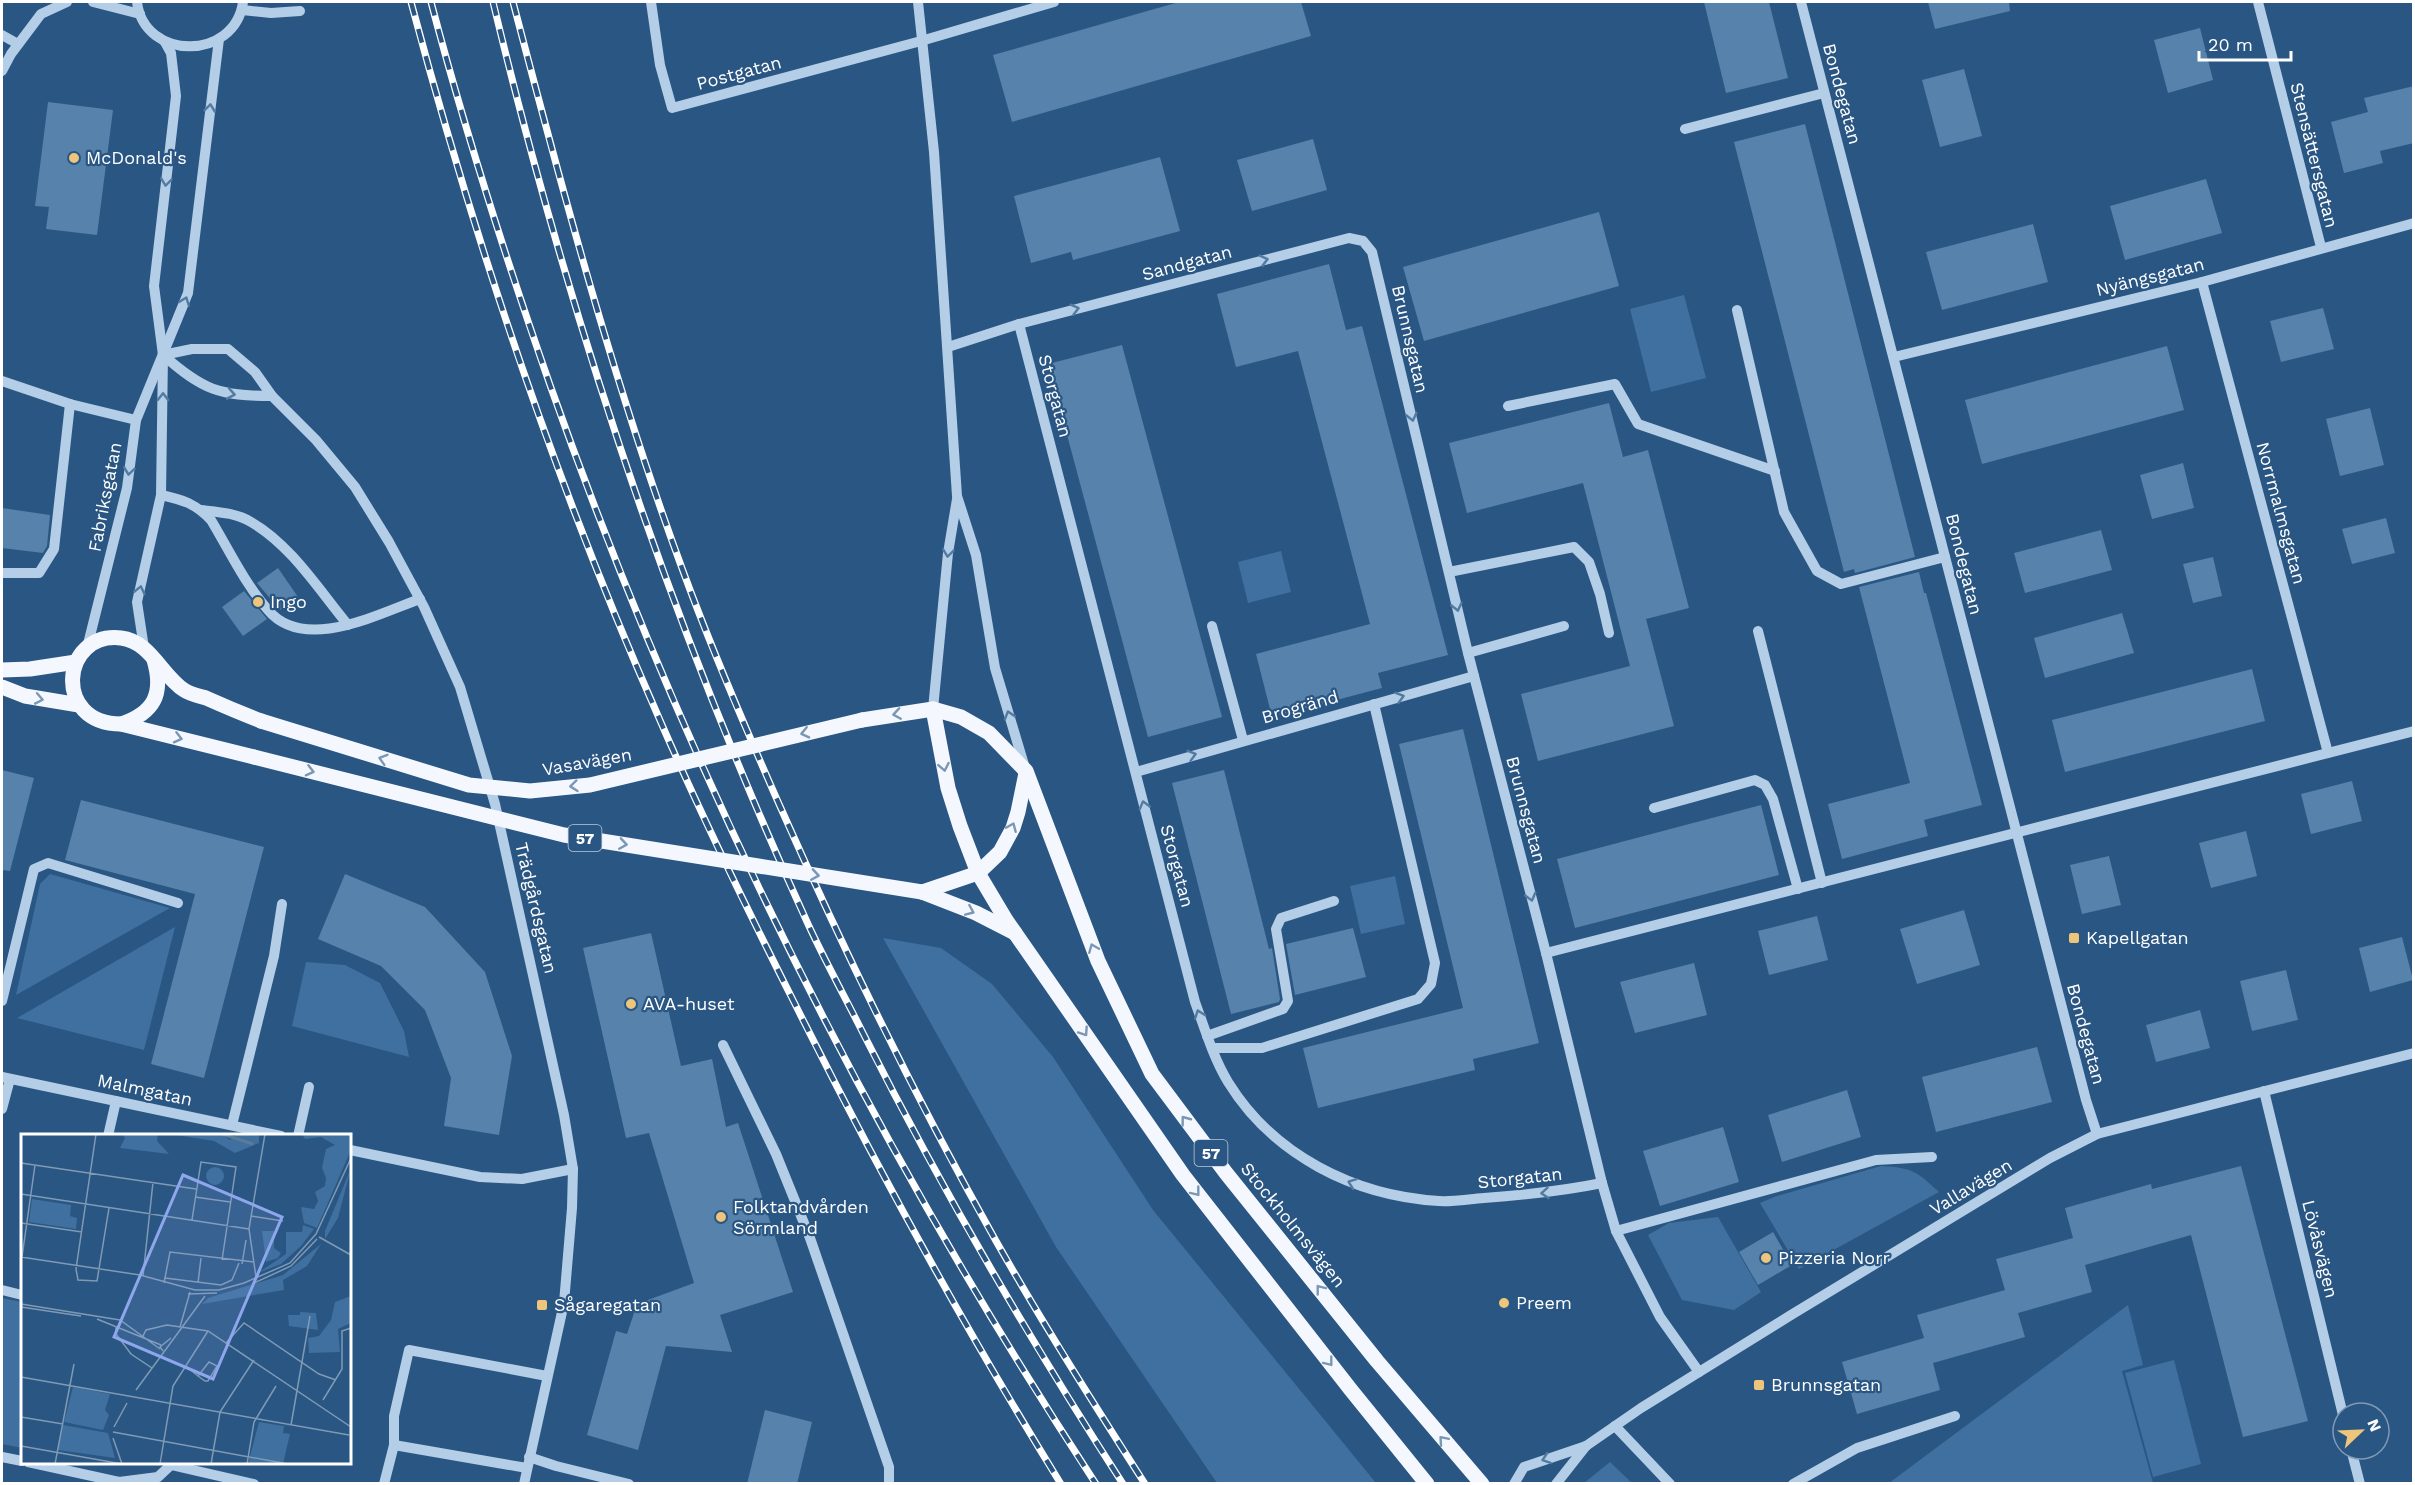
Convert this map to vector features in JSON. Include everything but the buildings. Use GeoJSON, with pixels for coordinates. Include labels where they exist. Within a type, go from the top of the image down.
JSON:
{"type":"FeatureCollection","features":[{"type":"Feature","properties":{"kind":"main road","name":"Vasavägen"},"geometry":{"type":"LineString","coordinates":[[87,648],[103,639],[120,637],[129,639],[144,648],[184,690],[261,721],[469,785],[530,791],[590,785],[862,720],[933,709],[961,717],[989,733],[1026,771]]}},
{"type":"Feature","properties":{"kind":"main road"},"geometry":{"type":"LineString","coordinates":[[79,705],[72,687],[72,678],[76,662],[87,648]]}},
{"type":"Feature","properties":{"kind":"main road"},"geometry":{"type":"LineString","coordinates":[[121,724],[137,719],[155,700],[159,684],[154,660]]}},
{"type":"Feature","properties":{"kind":"main road"},"geometry":{"type":"LineString","coordinates":[[2,670],[30,669],[76,662]]}},
{"type":"Feature","properties":{"kind":"main road"},"geometry":{"type":"LineString","coordinates":[[2,687],[25,696],[79,705]]}},
{"type":"Feature","properties":{"kind":"main road","name":"57"},"geometry":{"type":"LineString","coordinates":[[79,705],[93,718],[102,722],[121,724],[564,835],[922,891],[976,913],[1016,934]]}},
{"type":"Feature","properties":{"kind":"main road"},"geometry":{"type":"LineString","coordinates":[[933,709],[948,788],[978,873],[1000,852],[1013,828],[1026,771]]}},
{"type":"Feature","properties":{"kind":"main road","name":"Stockholmsvägen"},"geometry":{"type":"LineString","coordinates":[[1026,771],[1098,961],[1152,1074],[1226,1173],[1377,1361],[1482,1484]]}},
{"type":"Feature","properties":{"kind":"main road","name":"57"},"geometry":{"type":"LineString","coordinates":[[922,891],[978,873],[1016,934],[1183,1175],[1427,1484]]}},
{"type":"Feature","properties":{"kind":"street"},"geometry":{"type":"LineString","coordinates":[[2,71],[18,44],[41,14],[68,2]]}},
{"type":"Feature","properties":{"kind":"street"},"geometry":{"type":"LineString","coordinates":[[93,2],[140,14]]}},
{"type":"Feature","properties":{"kind":"street"},"geometry":{"type":"LineString","coordinates":[[136,2],[150,30],[165,42],[191,48],[219,39],[233,26],[242,6],[271,13],[300,10]]}},
{"type":"Feature","properties":{"kind":"street","name":"Postgatan"},"geometry":{"type":"LineString","coordinates":[[651,2],[660,65],[672,108],[921,41]]}},
{"type":"Feature","properties":{"kind":"street"},"geometry":{"type":"LineString","coordinates":[[918,2],[934,152],[957,496],[948,553],[933,709]]}},
{"type":"Feature","properties":{"kind":"street"},"geometry":{"type":"LineString","coordinates":[[921,41],[1054,2]]}},
{"type":"Feature","properties":{"kind":"street","name":"Bondegatan"},"geometry":{"type":"LineString","coordinates":[[1801,2],[2097,1134]]}},
{"type":"Feature","properties":{"kind":"street","name":"Stensättersgatan"},"geometry":{"type":"LineString","coordinates":[[2258,2],[2320,247]]}},
{"type":"Feature","properties":{"kind":"street"},"geometry":{"type":"LineString","coordinates":[[2,35],[18,44]]}},
{"type":"Feature","properties":{"kind":"street","name":"Fabriksgatan"},"geometry":{"type":"LineString","coordinates":[[87,648],[127,488],[136,420],[188,293],[219,39]]}},
{"type":"Feature","properties":{"kind":"street","name":"Fabriksgatan"},"geometry":{"type":"LineString","coordinates":[[144,648],[137,602],[161,495],[163,355],[154,286],[176,96],[171,53],[165,42]]}},
{"type":"Feature","properties":{"kind":"street"},"geometry":{"type":"LineString","coordinates":[[1684,129],[1824,93]]}},
{"type":"Feature","properties":{"kind":"street","name":"Nyängsgatan"},"geometry":{"type":"LineString","coordinates":[[1894,357],[2202,282],[2320,247],[2414,223]]}},
{"type":"Feature","properties":{"kind":"street","name":"Sandgatan"},"geometry":{"type":"LineString","coordinates":[[1019,324],[1349,238],[1363,241]]}},
{"type":"Feature","properties":{"kind":"street","name":"Brunnsgatan"},"geometry":{"type":"LineString","coordinates":[[1363,241],[1372,252],[1468,653],[1616,1231],[1660,1317],[1699,1372]]}},
{"type":"Feature","properties":{"kind":"street","name":"Norrmalmsgatan"},"geometry":{"type":"LineString","coordinates":[[2202,282],[2328,753]]}},
{"type":"Feature","properties":{"kind":"street"},"geometry":{"type":"LineString","coordinates":[[1737,310],[1784,512],[1817,571],[1841,584],[1945,556]]}},
{"type":"Feature","properties":{"kind":"street"},"geometry":{"type":"LineString","coordinates":[[948,347],[1019,324]]}},
{"type":"Feature","properties":{"kind":"street","name":"Storgatan"},"geometry":{"type":"LineString","coordinates":[[1019,324],[1195,1002],[1207,1036],[1228,1082],[1274,1137],[1306,1162],[1352,1184],[1439,1202],[1554,1193],[1602,1183]]}},
{"type":"Feature","properties":{"kind":"street","name":"Trädgårdsgatan"},"geometry":{"type":"LineString","coordinates":[[163,355],[192,349],[228,349],[255,372],[272,396],[316,440],[355,487],[389,542],[420,598],[460,687],[510,864],[564,1116],[573,1169],[564,1303],[524,1484]]}},
{"type":"Feature","properties":{"kind":"street"},"geometry":{"type":"LineString","coordinates":[[163,355],[190,379],[217,391],[244,396],[272,396]]}},
{"type":"Feature","properties":{"kind":"street"},"geometry":{"type":"LineString","coordinates":[[2,381],[70,404],[136,420]]}},
{"type":"Feature","properties":{"kind":"street"},"geometry":{"type":"LineString","coordinates":[[1508,406],[1615,384],[1638,424],[1775,471]]}},
{"type":"Feature","properties":{"kind":"street"},"geometry":{"type":"LineString","coordinates":[[2,573],[39,573],[54,549],[70,404]]}},
{"type":"Feature","properties":{"kind":"street"},"geometry":{"type":"LineString","coordinates":[[161,495],[192,503],[211,520],[249,583],[269,611],[289,625],[308,631],[348,625],[420,598]]}},
{"type":"Feature","properties":{"kind":"street"},"geometry":{"type":"LineString","coordinates":[[957,496],[976,555],[995,668],[1026,771]]}},
{"type":"Feature","properties":{"kind":"street"},"geometry":{"type":"LineString","coordinates":[[201,510],[233,514],[250,521],[272,536],[348,625]]}},
{"type":"Feature","properties":{"kind":"street"},"geometry":{"type":"LineString","coordinates":[[1449,572],[1574,547],[1589,562],[1600,594],[1609,633]]}},
{"type":"Feature","properties":{"kind":"street"},"geometry":{"type":"LineString","coordinates":[[1212,626],[1243,740]]}},
{"type":"Feature","properties":{"kind":"street"},"geometry":{"type":"LineString","coordinates":[[1468,653],[1564,627]]}},
{"type":"Feature","properties":{"kind":"street"},"geometry":{"type":"LineString","coordinates":[[1758,631],[1822,883]]}},
{"type":"Feature","properties":{"kind":"street","name":"Brogränd"},"geometry":{"type":"LineString","coordinates":[[1136,772],[1474,676]]}},
{"type":"Feature","properties":{"kind":"street"},"geometry":{"type":"LineString","coordinates":[[1212,1048],[1262,1048],[1418,999],[1431,984],[1435,963],[1374,704]]}},
{"type":"Feature","properties":{"kind":"street"},"geometry":{"type":"LineString","coordinates":[[1546,954],[2414,731]]}},
{"type":"Feature","properties":{"kind":"street"},"geometry":{"type":"LineString","coordinates":[[1654,808],[1755,780],[1766,785],[1773,799],[1798,890]]}},
{"type":"Feature","properties":{"kind":"street"},"geometry":{"type":"LineString","coordinates":[[2,1001],[34,869],[48,863],[178,903]]}},
{"type":"Feature","properties":{"kind":"street"},"geometry":{"type":"LineString","coordinates":[[1207,1036],[1282,1009],[1287,1001],[1276,929],[1281,918],[1334,901]]}},
{"type":"Feature","properties":{"kind":"street"},"geometry":{"type":"LineString","coordinates":[[232,1125],[274,956],[282,904]]}},
{"type":"Feature","properties":{"kind":"street"},"geometry":{"type":"LineString","coordinates":[[723,1045],[776,1154],[810,1238],[889,1467],[889,1484]]}},
{"type":"Feature","properties":{"kind":"street","name":"Vallavägen"},"geometry":{"type":"LineString","coordinates":[[1514,1484],[1524,1467],[1586,1446],[1699,1372],[2050,1158],[2097,1134],[2414,1053]]}},
{"type":"Feature","properties":{"kind":"street"},"geometry":{"type":"LineString","coordinates":[[2,1109],[6,1078]]}},
{"type":"Feature","properties":{"kind":"street","name":"Malmgatan"},"geometry":{"type":"LineString","coordinates":[[6,1078],[272,1134]]}},
{"type":"Feature","properties":{"kind":"street"},"geometry":{"type":"LineString","coordinates":[[298,1134],[309,1087]]}},
{"type":"Feature","properties":{"kind":"street","name":"Lövåsvägen"},"geometry":{"type":"LineString","coordinates":[[2264,1091],[2340,1401]]}},
{"type":"Feature","properties":{"kind":"street"},"geometry":{"type":"LineString","coordinates":[[108,1134],[116,1101]]}},
{"type":"Feature","properties":{"kind":"street"},"geometry":{"type":"LineString","coordinates":[[351,1150],[480,1177],[522,1179],[573,1169]]}},
{"type":"Feature","properties":{"kind":"street"},"geometry":{"type":"LineString","coordinates":[[1616,1231],[1876,1160],[1932,1157]]}},
{"type":"Feature","properties":{"kind":"street"},"geometry":{"type":"LineString","coordinates":[[2,1290],[21,1295]]}},
{"type":"Feature","properties":{"kind":"street"},"geometry":{"type":"LineString","coordinates":[[384,1484],[393,1445],[394,1416],[409,1350],[548,1376]]}},
{"type":"Feature","properties":{"kind":"street"},"geometry":{"type":"LineString","coordinates":[[1793,1484],[1857,1448],[1955,1416]]}},
{"type":"Feature","properties":{"kind":"street"},"geometry":{"type":"LineString","coordinates":[[1616,1426],[1670,1484]]}},
{"type":"Feature","properties":{"kind":"street"},"geometry":{"type":"LineString","coordinates":[[393,1445],[556,1466],[629,1484]]}},
{"type":"Feature","properties":{"kind":"street","name":"Vallavägen"},"geometry":{"type":"LineString","coordinates":[[1556,1484],[1586,1446]]}},
{"type":"Feature","properties":{"kind":"street"},"geometry":{"type":"LineString","coordinates":[[2,1457],[21,1461]]}},
{"type":"Feature","properties":{"kind":"street"},"geometry":{"type":"LineString","coordinates":[[2354,1461],[2360,1484]]}},
{"type":"Feature","properties":{"kind":"street"},"geometry":{"type":"LineString","coordinates":[[37,1464],[119,1482],[158,1477],[173,1464],[254,1484]]}},
{"type":"Feature","properties":{"kind":"shaded area"},"geometry":{"type":"Polygon","coordinates":[[[1684,295],[1706,378],[1651,392],[1630,309],[1684,295]]]}},
{"type":"Feature","properties":{"kind":"shaded area"},"geometry":{"type":"Polygon","coordinates":[[[1281,551],[1291,592],[1248,603],[1238,562],[1281,551]]]}},
{"type":"Feature","properties":{"kind":"shaded area"},"geometry":{"type":"Polygon","coordinates":[[[50,874],[170,908],[16,995],[40,884],[50,874]]]}},
{"type":"Feature","properties":{"kind":"shaded area"},"geometry":{"type":"Polygon","coordinates":[[[1395,876],[1405,924],[1361,934],[1350,886],[1395,876]]]}},
{"type":"Feature","properties":{"kind":"shaded area"},"geometry":{"type":"Polygon","coordinates":[[[175,927],[144,1050],[17,1018],[175,927]]]}},
{"type":"Feature","properties":{"kind":"shaded area"},"geometry":{"type":"Polygon","coordinates":[[[883,938],[941,948],[992,984],[1053,1057],[1153,1210],[1376,1483],[1217,1483],[1056,1247],[883,938]]]}},
{"type":"Feature","properties":{"kind":"shaded area"},"geometry":{"type":"Polygon","coordinates":[[[306,962],[345,965],[380,983],[404,1031],[409,1057],[292,1026],[306,962]]]}},
{"type":"Feature","properties":{"kind":"shaded area"},"geometry":{"type":"Polygon","coordinates":[[[1881,1166],[1913,1172],[1939,1192],[1799,1269],[1760,1203],[1881,1166]]]}},
{"type":"Feature","properties":{"kind":"shaded area"},"geometry":{"type":"Polygon","coordinates":[[[1718,1217],[1761,1292],[1734,1310],[1682,1300],[1648,1235],[1669,1223],[1718,1217]]]}},
{"type":"Feature","properties":{"kind":"shaded area"},"geometry":{"type":"Polygon","coordinates":[[[2,1298],[21,1302],[21,1448],[2,1444],[2,1298]]]}},
{"type":"Feature","properties":{"kind":"shaded area"},"geometry":{"type":"Polygon","coordinates":[[[2128,1305],[2143,1365],[2122,1371],[2153,1483],[1889,1483],[2128,1305]]]}},
{"type":"Feature","properties":{"kind":"shaded area"},"geometry":{"type":"Polygon","coordinates":[[[2174,1360],[2201,1464],[2153,1477],[2125,1373],[2174,1360]]]}},
{"type":"Feature","properties":{"kind":"shaded area"},"geometry":{"type":"Polygon","coordinates":[[[1610,1462],[1632,1483],[1584,1483],[1610,1462]]]}},
{"type":"Feature","properties":{"kind":"railway"},"geometry":{"type":"LineString","coordinates":[[411,2],[463,184],[521,365],[586,543],[691,791],[858,1127],[956,1307],[1061,1484]]}},
{"type":"Feature","properties":{"kind":"railway"},"geometry":{"type":"LineString","coordinates":[[431,2],[487,195],[550,385],[661,672],[790,951],[860,1088],[935,1222],[1014,1354],[1096,1484]]}},
{"type":"Feature","properties":{"kind":"railway"},"geometry":{"type":"LineString","coordinates":[[493,2],[555,238],[590,355],[669,586],[712,700],[759,812],[821,952],[923,1148],[1020,1318],[1123,1484]]}},
{"type":"Feature","properties":{"kind":"railway"},"geometry":{"type":"LineString","coordinates":[[513,2],[591,288],[634,430],[683,571],[741,717],[830,915],[882,1025],[938,1134],[1032,1303],[1145,1484]]}},
{"type":"Feature","properties":{"kind":"place","name":"McDonald's"},"geometry":{"type":"Point","coordinates":[74,158]}},
{"type":"Feature","properties":{"kind":"place","name":"Ingo"},"geometry":{"type":"Point","coordinates":[258,602]}},
{"type":"Feature","properties":{"kind":"place","name":"Kapellgatan"},"geometry":{"type":"Point","coordinates":[2074,938]}},
{"type":"Feature","properties":{"kind":"place","name":"AVA-huset"},"geometry":{"type":"Point","coordinates":[631,1004]}},
{"type":"Feature","properties":{"kind":"place","name":"Folktandvården Sörmland"},"geometry":{"type":"Point","coordinates":[721,1217]}},
{"type":"Feature","properties":{"kind":"place","name":"Pizzeria Norr"},"geometry":{"type":"Point","coordinates":[1766,1258]}},
{"type":"Feature","properties":{"kind":"place","name":"Preem"},"geometry":{"type":"Point","coordinates":[1504,1303]}},
{"type":"Feature","properties":{"kind":"place","name":"Sågaregatan"},"geometry":{"type":"Point","coordinates":[542,1305]}},
{"type":"Feature","properties":{"kind":"place","name":"Brunnsgatan"},"geometry":{"type":"Point","coordinates":[1759,1385]}}]}
